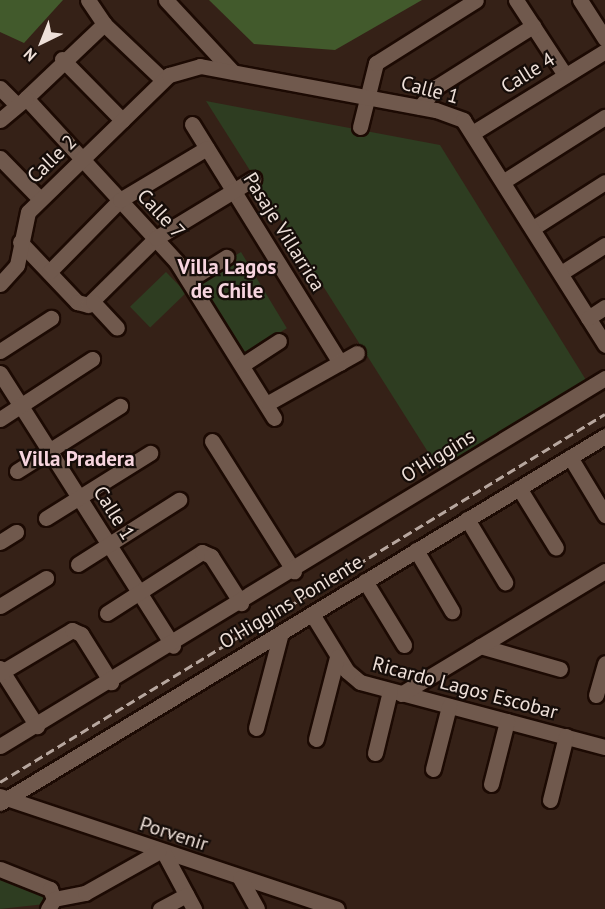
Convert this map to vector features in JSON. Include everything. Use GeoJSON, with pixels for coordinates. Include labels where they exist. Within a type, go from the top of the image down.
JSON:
{"type":"FeatureCollection","features":[{"type":"Feature","properties":{"kind":"street"},"geometry":{"type":"LineString","coordinates":[[166,0],[233,72]]}},
{"type":"Feature","properties":{"kind":"street"},"geometry":{"type":"LineString","coordinates":[[360,127],[376,63],[476,0]]}},
{"type":"Feature","properties":{"kind":"street"},"geometry":{"type":"LineString","coordinates":[[516,0],[565,75]]}},
{"type":"Feature","properties":{"kind":"street"},"geometry":{"type":"LineString","coordinates":[[580,0],[605,39]]}},
{"type":"Feature","properties":{"kind":"street"},"geometry":{"type":"LineString","coordinates":[[92,1],[104,24],[163,80]]}},
{"type":"Feature","properties":{"kind":"street"},"geometry":{"type":"LineString","coordinates":[[0,120],[62,59],[104,24]]}},
{"type":"Feature","properties":{"kind":"street"},"geometry":{"type":"LineString","coordinates":[[420,107],[436,87],[533,26]]}},
{"type":"Feature","properties":{"kind":"street","name":"Calle 4"},"geometry":{"type":"LineString","coordinates":[[474,132],[605,51]]}},
{"type":"Feature","properties":{"kind":"street"},"geometry":{"type":"LineString","coordinates":[[62,59],[122,120]]}},
{"type":"Feature","properties":{"kind":"street","name":"Calle 1"},"geometry":{"type":"LineString","coordinates":[[163,80],[194,66],[420,107],[456,116],[474,132],[605,345]]}},
{"type":"Feature","properties":{"kind":"street","name":"Calle 2"},"geometry":{"type":"LineString","coordinates":[[0,284],[17,265],[23,220],[40,199],[163,80]]}},
{"type":"Feature","properties":{"kind":"street","name":"Calle 7"},"geometry":{"type":"LineString","coordinates":[[0,88],[21,101],[156,238],[189,280],[268,403],[274,418]]}},
{"type":"Feature","properties":{"kind":"street"},"geometry":{"type":"LineString","coordinates":[[504,181],[605,117]]}},
{"type":"Feature","properties":{"kind":"street","name":"Pasaje Villarrica"},"geometry":{"type":"LineString","coordinates":[[192,124],[340,363]]}},
{"type":"Feature","properties":{"kind":"street"},"geometry":{"type":"LineString","coordinates":[[49,272],[120,200],[207,148]]}},
{"type":"Feature","properties":{"kind":"street"},"geometry":{"type":"LineString","coordinates":[[0,158],[40,199]]}},
{"type":"Feature","properties":{"kind":"street"},"geometry":{"type":"LineString","coordinates":[[20,242],[80,304],[93,302],[156,238],[253,179]]}},
{"type":"Feature","properties":{"kind":"street"},"geometry":{"type":"LineString","coordinates":[[533,228],[605,182]]}},
{"type":"Feature","properties":{"kind":"street"},"geometry":{"type":"LineString","coordinates":[[561,273],[605,245]]}},
{"type":"Feature","properties":{"kind":"street"},"geometry":{"type":"LineString","coordinates":[[189,280],[226,257]]}},
{"type":"Feature","properties":{"kind":"street"},"geometry":{"type":"LineString","coordinates":[[93,302],[117,328]]}},
{"type":"Feature","properties":{"kind":"street"},"geometry":{"type":"LineString","coordinates":[[588,318],[605,307]]}},
{"type":"Feature","properties":{"kind":"street"},"geometry":{"type":"LineString","coordinates":[[0,351],[51,318]]}},
{"type":"Feature","properties":{"kind":"street"},"geometry":{"type":"LineString","coordinates":[[242,364],[279,341]]}},
{"type":"Feature","properties":{"kind":"street"},"geometry":{"type":"LineString","coordinates":[[268,403],[357,354]]}},
{"type":"Feature","properties":{"kind":"street"},"geometry":{"type":"LineString","coordinates":[[0,419],[92,359]]}},
{"type":"Feature","properties":{"kind":"street","name":"Calle 1"},"geometry":{"type":"LineString","coordinates":[[0,373],[172,646]]}},
{"type":"Feature","properties":{"kind":"street","name":"O'Higgins"},"geometry":{"type":"LineString","coordinates":[[0,746],[172,646],[605,378]]}},
{"type":"Feature","properties":{"kind":"street"},"geometry":{"type":"LineString","coordinates":[[17,471],[120,406]]}},
{"type":"Feature","properties":{"kind":"street","name":"O'Higgins Poniente"},"geometry":{"type":"LineString","coordinates":[[1,800],[605,436]]}},
{"type":"Feature","properties":{"kind":"street"},"geometry":{"type":"LineString","coordinates":[[212,441],[294,571]]}},
{"type":"Feature","properties":{"kind":"street"},"geometry":{"type":"LineString","coordinates":[[46,518],[150,453]]}},
{"type":"Feature","properties":{"kind":"street"},"geometry":{"type":"LineString","coordinates":[[570,457],[605,515]]}},
{"type":"Feature","properties":{"kind":"street"},"geometry":{"type":"LineString","coordinates":[[519,488],[556,548]]}},
{"type":"Feature","properties":{"kind":"street"},"geometry":{"type":"LineString","coordinates":[[78,564],[179,500]]}},
{"type":"Feature","properties":{"kind":"street"},"geometry":{"type":"LineString","coordinates":[[467,519],[506,582]]}},
{"type":"Feature","properties":{"kind":"street"},"geometry":{"type":"LineString","coordinates":[[0,543],[16,532]]}},
{"type":"Feature","properties":{"kind":"street"},"geometry":{"type":"LineString","coordinates":[[416,550],[452,611]]}},
{"type":"Feature","properties":{"kind":"street"},"geometry":{"type":"LineString","coordinates":[[107,613],[205,552],[241,603]]}},
{"type":"Feature","properties":{"kind":"street"},"geometry":{"type":"LineString","coordinates":[[375,753],[396,692],[603,577]]}},
{"type":"Feature","properties":{"kind":"street"},"geometry":{"type":"LineString","coordinates":[[0,606],[46,578]]}},
{"type":"Feature","properties":{"kind":"street"},"geometry":{"type":"LineString","coordinates":[[365,581],[404,645]]}},
{"type":"Feature","properties":{"kind":"street","name":"Ricardo Lagos Escobar"},"geometry":{"type":"LineString","coordinates":[[312,614],[338,657],[360,682],[605,747]]}},
{"type":"Feature","properties":{"kind":"street"},"geometry":{"type":"LineString","coordinates":[[37,726],[1,671],[75,630],[111,682]]}},
{"type":"Feature","properties":{"kind":"street"},"geometry":{"type":"LineString","coordinates":[[256,728],[281,633]]}},
{"type":"Feature","properties":{"kind":"street"},"geometry":{"type":"LineString","coordinates":[[480,646],[560,669]]}},
{"type":"Feature","properties":{"kind":"street"},"geometry":{"type":"LineString","coordinates":[[316,739],[338,657]]}},
{"type":"Feature","properties":{"kind":"street"},"geometry":{"type":"LineString","coordinates":[[596,696],[605,663]]}},
{"type":"Feature","properties":{"kind":"street"},"geometry":{"type":"LineString","coordinates":[[433,769],[450,706]]}},
{"type":"Feature","properties":{"kind":"street"},"geometry":{"type":"LineString","coordinates":[[491,784],[507,721]]}},
{"type":"Feature","properties":{"kind":"street"},"geometry":{"type":"LineString","coordinates":[[550,800],[566,736]]}},
{"type":"Feature","properties":{"kind":"street","name":"Porvenir"},"geometry":{"type":"LineString","coordinates":[[1,800],[337,909]]}},
{"type":"Feature","properties":{"kind":"street"},"geometry":{"type":"LineString","coordinates":[[0,869],[43,884],[51,904],[85,893],[161,852],[194,909]]}},
{"type":"Feature","properties":{"kind":"street"},"geometry":{"type":"LineString","coordinates":[[240,878],[257,909]]}},
{"type":"Feature","properties":{"kind":"street"},"geometry":{"type":"LineString","coordinates":[[160,909],[186,895]]}},
{"type":"Feature","properties":{"kind":"green space"},"geometry":{"type":"Polygon","coordinates":[[[0,0],[63,0],[24,43],[0,32],[0,0]]]}},
{"type":"Feature","properties":{"kind":"green space"},"geometry":{"type":"Polygon","coordinates":[[[209,0],[422,0],[335,50],[254,44],[209,0]]]}},
{"type":"Feature","properties":{"kind":"green space"},"geometry":{"type":"Polygon","coordinates":[[[206,101],[440,145],[586,380],[440,471],[206,101]]]}},
{"type":"Feature","properties":{"kind":"green space"},"geometry":{"type":"Polygon","coordinates":[[[241,252],[287,328],[241,356],[195,280],[241,252]]]}},
{"type":"Feature","properties":{"kind":"green space"},"geometry":{"type":"Polygon","coordinates":[[[166,272],[186,293],[150,328],[130,307],[166,272]]]}},
{"type":"Feature","properties":{"kind":"green space"},"geometry":{"type":"Polygon","coordinates":[[[0,875],[47,894],[45,904],[0,909],[0,875]]]}},
{"type":"Feature","properties":{"kind":"railway"},"geometry":{"type":"LineString","coordinates":[[0,782],[605,414]]}},
{"type":"Feature","properties":{"kind":"district","name":"Villa Lagos de Chile"},"geometry":{"type":"Point","coordinates":[227,279]}},
{"type":"Feature","properties":{"kind":"district","name":"Villa Pradera"},"geometry":{"type":"Point","coordinates":[77,459]}}]}
